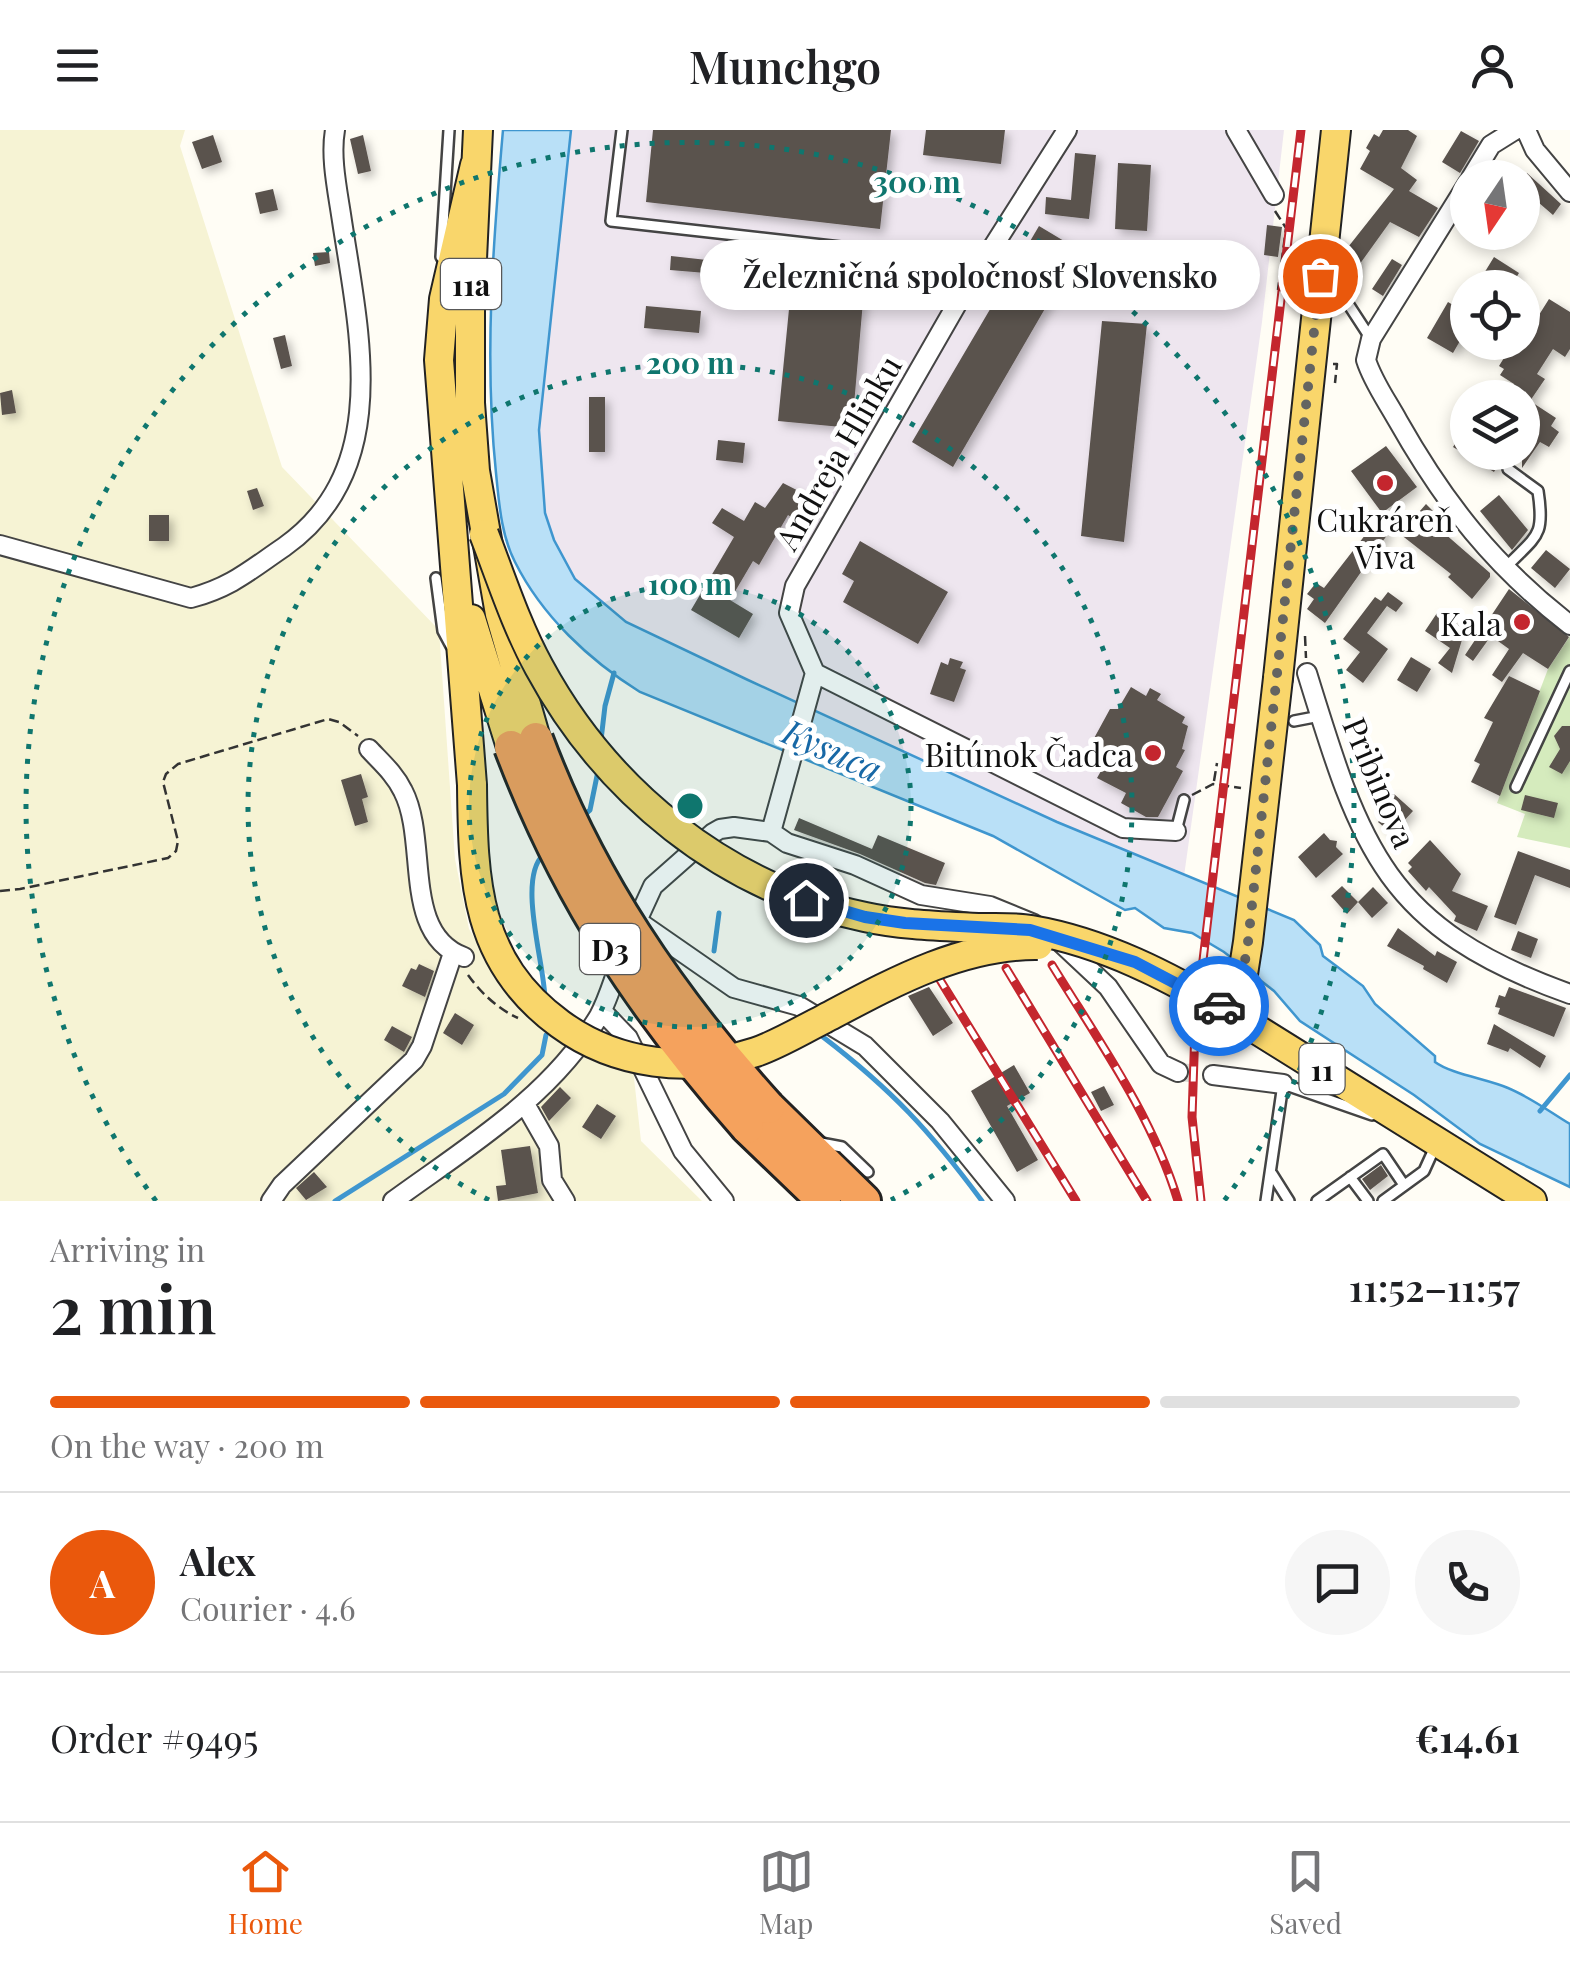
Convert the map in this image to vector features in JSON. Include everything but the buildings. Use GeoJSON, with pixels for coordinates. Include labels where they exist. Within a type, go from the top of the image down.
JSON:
{"type":"FeatureCollection","features":[{"type":"Feature","properties":{"kind":"highway","name":"D3"},"geometry":{"type":"LineString","coordinates":[[524,743],[633,936],[758,1118],[824,1201]]}},
{"type":"Feature","properties":{"kind":"highway","name":"D3"},"geometry":{"type":"LineString","coordinates":[[758,1118],[799,1139],[866,1186]]}},
{"type":"Feature","properties":{"kind":"main road","name":"11a"},"geometry":{"type":"LineString","coordinates":[[478,130],[470,402],[484,534]]}},
{"type":"Feature","properties":{"kind":"main road"},"geometry":{"type":"LineString","coordinates":[[484,534],[537,664],[580,733],[638,798],[705,850],[786,892],[865,917],[1030,930],[1084,944],[1135,962],[1232,1014],[1240,992],[1248,942],[1336,130]]}},
{"type":"Feature","properties":{"kind":"main road","name":"11a"},"geometry":{"type":"LineString","coordinates":[[454,534],[438,360],[441,317],[475,164]]}},
{"type":"Feature","properties":{"kind":"main road"},"geometry":{"type":"LineString","coordinates":[[454,534],[477,896],[502,962],[524,992],[552,1018],[584,1039],[622,1056],[685,1064],[756,1052],[882,989],[956,958],[1025,944],[1084,944]]}},
{"type":"Feature","properties":{"kind":"main road","name":"D3"},"geometry":{"type":"LineString","coordinates":[[454,534],[472,624],[524,743]]}},
{"type":"Feature","properties":{"kind":"main road","name":"D3"},"geometry":{"type":"LineString","coordinates":[[484,534],[524,743]]}},
{"type":"Feature","properties":{"kind":"main road","name":"11"},"geometry":{"type":"LineString","coordinates":[[1232,1014],[1532,1201]]}},
{"type":"Feature","properties":{"kind":"street"},"geometry":{"type":"LineString","coordinates":[[0,545],[191,598],[222,590],[294,540],[321,513],[346,476],[354,441],[362,345],[339,200],[334,130]]}},
{"type":"Feature","properties":{"kind":"street","name":"Andreja Hlinku"},"geometry":{"type":"LineString","coordinates":[[814,680],[789,614],[795,586],[982,263],[1067,130]]}},
{"type":"Feature","properties":{"kind":"street"},"geometry":{"type":"LineString","coordinates":[[1236,130],[1271,197]]}},
{"type":"Feature","properties":{"kind":"street"},"geometry":{"type":"LineString","coordinates":[[1482,160],[1492,145],[1515,130]]}},
{"type":"Feature","properties":{"kind":"street"},"geometry":{"type":"LineString","coordinates":[[1526,130],[1535,150],[1570,192]]}},
{"type":"Feature","properties":{"kind":"street"},"geometry":{"type":"LineString","coordinates":[[1450,211],[1371,338],[1366,354],[1368,365],[1432,479],[1504,569],[1570,625]]}},
{"type":"Feature","properties":{"kind":"street","name":"Pribinova"},"geometry":{"type":"LineString","coordinates":[[1307,672],[1362,832],[1381,866],[1442,931],[1478,954],[1570,994]]}},
{"type":"Feature","properties":{"kind":"street"},"geometry":{"type":"LineString","coordinates":[[771,832],[814,680],[1123,828],[1176,831]]}},
{"type":"Feature","properties":{"kind":"street"},"geometry":{"type":"LineString","coordinates":[[271,1201],[282,1185],[414,1060],[458,955],[435,937],[427,919],[415,832],[404,791],[369,748]]}},
{"type":"Feature","properties":{"kind":"street"},"geometry":{"type":"LineString","coordinates":[[393,1201],[524,1104],[581,1044],[602,1011],[636,920],[654,886],[713,833],[734,827],[771,832],[787,843],[854,865],[922,895],[990,906],[1028,920],[1096,973],[1161,1064],[1178,1072]]}},
{"type":"Feature","properties":{"kind":"street"},"geometry":{"type":"LineString","coordinates":[[636,920],[734,988],[799,1006],[865,1046],[940,1121],[1005,1201]]}},
{"type":"Feature","properties":{"kind":"street"},"geometry":{"type":"LineString","coordinates":[[602,1011],[628,1038],[683,1151],[724,1201]]}},
{"type":"Feature","properties":{"kind":"street"},"geometry":{"type":"LineString","coordinates":[[1213,1075],[1284,1084]]}},
{"type":"Feature","properties":{"kind":"street"},"geometry":{"type":"LineString","coordinates":[[524,1104],[548,1146],[552,1180],[565,1201]]}},
{"type":"Feature","properties":{"kind":"lane"},"geometry":{"type":"LineString","coordinates":[[438,360],[449,130]]}},
{"type":"Feature","properties":{"kind":"lane"},"geometry":{"type":"LineString","coordinates":[[622,130],[612,221],[982,263]]}},
{"type":"Feature","properties":{"kind":"lane"},"geometry":{"type":"LineString","coordinates":[[1342,296],[1371,338]]}},
{"type":"Feature","properties":{"kind":"lane"},"geometry":{"type":"LineString","coordinates":[[1504,569],[1541,526],[1538,491],[1509,470]]}},
{"type":"Feature","properties":{"kind":"lane"},"geometry":{"type":"LineString","coordinates":[[436,578],[443,632],[462,666]]}},
{"type":"Feature","properties":{"kind":"lane"},"geometry":{"type":"LineString","coordinates":[[1516,786],[1570,670]]}},
{"type":"Feature","properties":{"kind":"lane"},"geometry":{"type":"LineString","coordinates":[[1294,721],[1320,716]]}},
{"type":"Feature","properties":{"kind":"lane"},"geometry":{"type":"LineString","coordinates":[[1176,831],[1184,800]]}},
{"type":"Feature","properties":{"kind":"lane"},"geometry":{"type":"LineString","coordinates":[[1266,1201],[1284,1084],[1346,1104],[1400,1128],[1509,1201]]}},
{"type":"Feature","properties":{"kind":"lane"},"geometry":{"type":"LineString","coordinates":[[1382,1201],[1424,1171],[1434,1149]]}},
{"type":"Feature","properties":{"kind":"lane"},"geometry":{"type":"LineString","coordinates":[[1316,1201],[1329,1198],[1350,1177],[1383,1154],[1404,1185]]}},
{"type":"Feature","properties":{"kind":"lane"},"geometry":{"type":"LineString","coordinates":[[1271,1172],[1290,1201]]}},
{"type":"Feature","properties":{"kind":"lane"},"geometry":{"type":"LineString","coordinates":[[1350,1177],[1368,1201]]}},
{"type":"Feature","properties":{"kind":"path"},"geometry":{"type":"LineString","coordinates":[[1271,197],[1286,228],[1278,290]]}},
{"type":"Feature","properties":{"kind":"path"},"geometry":{"type":"LineString","coordinates":[[1280,277],[1303,281]]}},
{"type":"Feature","properties":{"kind":"path"},"geometry":{"type":"LineString","coordinates":[[1331,364],[1337,364],[1334,383]]}},
{"type":"Feature","properties":{"kind":"path"},"geometry":{"type":"LineString","coordinates":[[0,890],[168,858],[176,851],[178,841],[163,782],[178,764],[328,719],[353,732],[369,748]]}},
{"type":"Feature","properties":{"kind":"path"},"geometry":{"type":"LineString","coordinates":[[1214,784],[1218,763]]}},
{"type":"Feature","properties":{"kind":"path"},"geometry":{"type":"LineString","coordinates":[[1184,800],[1214,784],[1241,788]]}},
{"type":"Feature","properties":{"kind":"shaded area"},"geometry":{"type":"Polygon","coordinates":[[[0,130],[185,130],[180,146],[282,467],[439,630],[455,859],[469,929],[505,988],[633,1069],[641,1141],[702,1201],[0,1201],[0,130]]]}},
{"type":"Feature","properties":{"kind":"shaded area"},"geometry":{"type":"Polygon","coordinates":[[[571,130],[1284,130],[1262,322],[1184,876],[1057,822],[626,622],[575,579],[545,513],[539,430],[571,130]]]}},
{"type":"Feature","properties":{"kind":"green space"},"geometry":{"type":"Polygon","coordinates":[[[1570,636],[1570,848],[1517,837],[1525,814],[1497,803],[1548,669],[1570,636]]]}},
{"type":"Feature","properties":{"kind":"water","name":"Kysuca"},"geometry":{"type":"Polygon","coordinates":[[[503,130],[571,130],[539,430],[545,513],[575,579],[626,622],[748,680],[1057,822],[1294,920],[1320,945],[1323,956],[1363,986],[1375,1004],[1435,1056],[1435,1062],[1516,1092],[1570,1124],[1570,1187],[1480,1144],[1414,1095],[1300,1021],[1274,991],[1192,933],[1164,928],[1135,908],[1125,910],[993,836],[640,692],[568,635],[539,601],[515,562],[500,507],[492,430],[490,344],[503,130]]]}},
{"type":"Feature","properties":{"kind":"waterway"},"geometry":{"type":"LineString","coordinates":[[601,740],[614,673]]}},
{"type":"Feature","properties":{"kind":"waterway"},"geometry":{"type":"LineString","coordinates":[[583,816],[590,810],[598,771]]}},
{"type":"Feature","properties":{"kind":"waterway"},"geometry":{"type":"LineString","coordinates":[[543,855],[532,883],[532,903],[545,1000]]}},
{"type":"Feature","properties":{"kind":"waterway"},"geometry":{"type":"LineString","coordinates":[[714,951],[719,913]]}},
{"type":"Feature","properties":{"kind":"waterway"},"geometry":{"type":"LineString","coordinates":[[335,1201],[504,1094],[542,1055],[546,1035]]}},
{"type":"Feature","properties":{"kind":"waterway"},"geometry":{"type":"LineString","coordinates":[[823,1037],[909,1113],[982,1201]]}},
{"type":"Feature","properties":{"kind":"waterway"},"geometry":{"type":"LineString","coordinates":[[1540,1111],[1570,1075]]}},
{"type":"Feature","properties":{"kind":"tunnel"},"geometry":{"type":"LineString","coordinates":[[1178,1072],[1213,1075]]}},
{"type":"Feature","properties":{"kind":"railway"},"geometry":{"type":"LineString","coordinates":[[1201,1201],[1192,1117],[1195,1028],[1301,130]]}},
{"type":"Feature","properties":{"kind":"railway"},"geometry":{"type":"LineString","coordinates":[[1052,965],[1139,1108],[1178,1201]]}},
{"type":"Feature","properties":{"kind":"railway"},"geometry":{"type":"LineString","coordinates":[[1006,968],[1147,1201]]}},
{"type":"Feature","properties":{"kind":"railway"},"geometry":{"type":"LineString","coordinates":[[937,975],[1076,1201]]}},
{"type":"Feature","properties":{"kind":"way so far"},"geometry":{"type":"LineString","coordinates":[[1219,1006],[1232,1014],[1240,992],[1248,942],[1320,276]]}},
{"type":"Feature","properties":{"kind":"place","name":"Železničná spoločnosť Slovensko"},"geometry":{"type":"Point","coordinates":[1320,276]}},
{"type":"Feature","properties":{"kind":"place","name":"Cukráreň Viva"},"geometry":{"type":"Point","coordinates":[1385,483]}},
{"type":"Feature","properties":{"kind":"place","name":"Kala"},"geometry":{"type":"Point","coordinates":[1522,622]}},
{"type":"Feature","properties":{"kind":"place","name":"Bitúnok Čadca"},"geometry":{"type":"Point","coordinates":[1153,753]}},
{"type":"Feature","properties":{"kind":"route"},"geometry":{"type":"LineString","coordinates":[[806,900],[865,917],[905,923],[1030,930],[1135,962],[1219,1006]]}}]}
